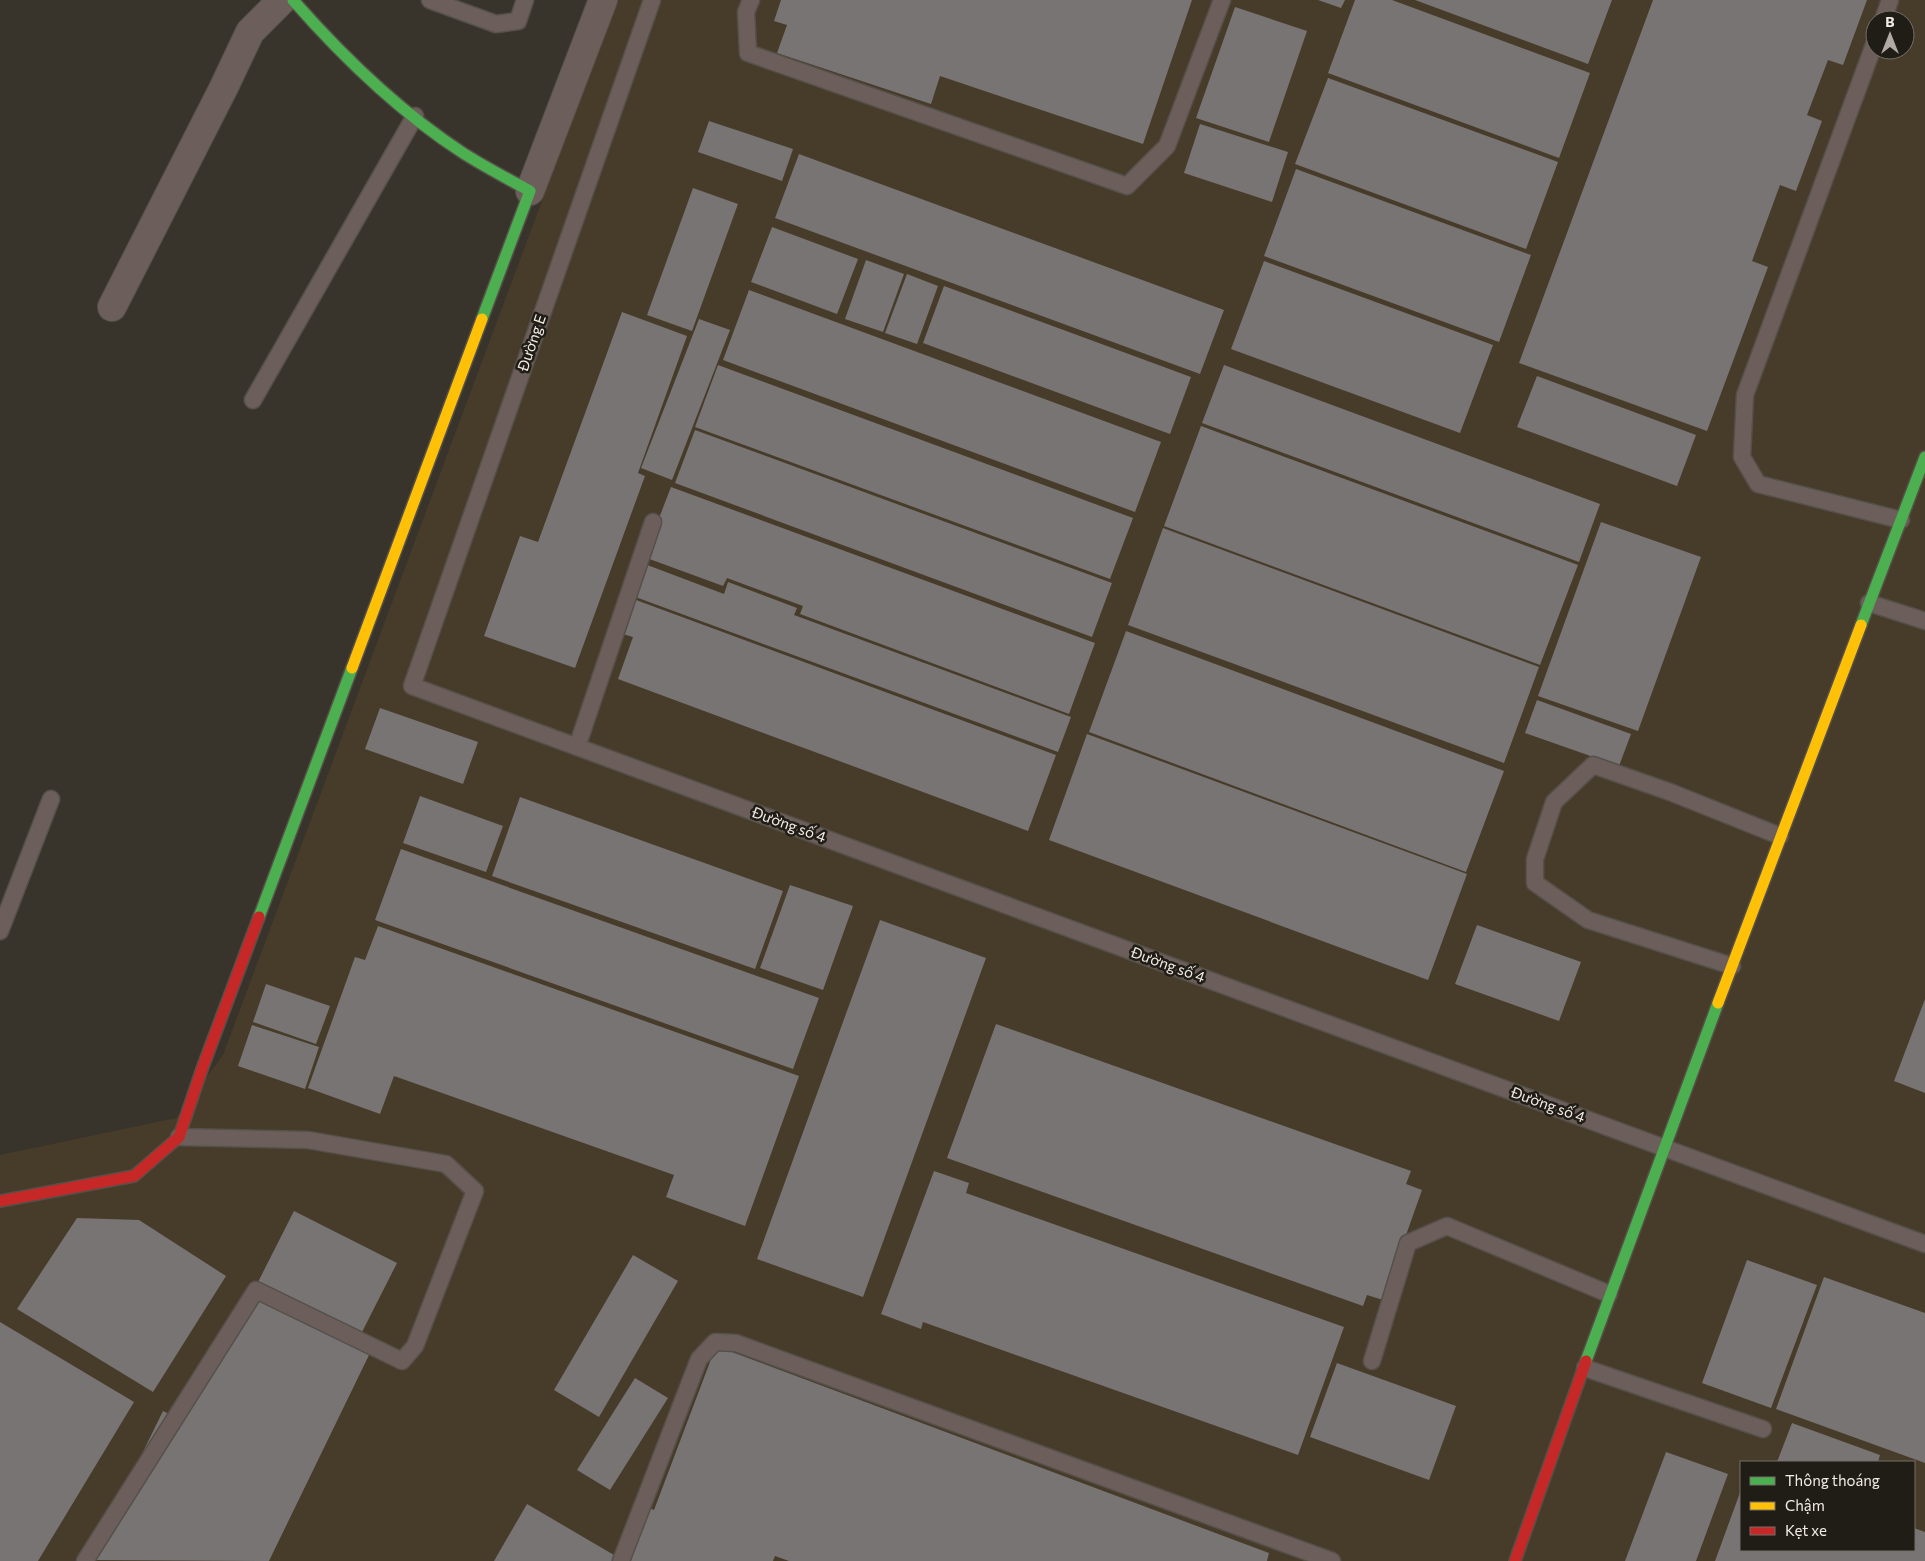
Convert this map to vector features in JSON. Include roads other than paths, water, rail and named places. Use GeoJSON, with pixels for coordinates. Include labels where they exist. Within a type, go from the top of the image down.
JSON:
{"type":"FeatureCollection","features":[{"type":"Feature","properties":{"kind":"street"},"geometry":{"type":"LineString","coordinates":[[112,307],[250,32],[282,0]]}},
{"type":"Feature","properties":{"kind":"street"},"geometry":{"type":"LineString","coordinates":[[293,0],[308,18],[394,100],[456,148],[530,192]]}},
{"type":"Feature","properties":{"kind":"street"},"geometry":{"type":"LineString","coordinates":[[0,1202],[134,1176],[179,1137],[205,1059],[603,0]]}},
{"type":"Feature","properties":{"kind":"street"},"geometry":{"type":"LineString","coordinates":[[1515,1561],[1609,1294],[1780,836],[1925,457]]}},
{"type":"Feature","properties":{"kind":"lane"},"geometry":{"type":"LineString","coordinates":[[430,0],[496,24],[518,21],[524,0]]}},
{"type":"Feature","properties":{"kind":"lane","name":"Đường E"},"geometry":{"type":"LineString","coordinates":[[412,686],[652,0]]}},
{"type":"Feature","properties":{"kind":"lane"},"geometry":{"type":"LineString","coordinates":[[750,0],[746,12],[748,53],[1127,186],[1167,146],[1222,0]]}},
{"type":"Feature","properties":{"kind":"lane"},"geometry":{"type":"LineString","coordinates":[[1868,60],[1745,395],[1742,457],[1758,484],[1901,520]]}},
{"type":"Feature","properties":{"kind":"lane"},"geometry":{"type":"LineString","coordinates":[[253,400],[416,116]]}},
{"type":"Feature","properties":{"kind":"lane"},"geometry":{"type":"LineString","coordinates":[[577,747],[653,522]]}},
{"type":"Feature","properties":{"kind":"lane"},"geometry":{"type":"LineString","coordinates":[[1869,604],[1925,621]]}},
{"type":"Feature","properties":{"kind":"lane","name":"Đường số 4"},"geometry":{"type":"LineString","coordinates":[[412,686],[1925,1244]]}},
{"type":"Feature","properties":{"kind":"lane"},"geometry":{"type":"LineString","coordinates":[[1732,966],[1588,920],[1535,883],[1535,859],[1554,802],[1593,765],[1670,792],[1780,836]]}},
{"type":"Feature","properties":{"kind":"lane"},"geometry":{"type":"LineString","coordinates":[[0,931],[51,798]]}},
{"type":"Feature","properties":{"kind":"lane"},"geometry":{"type":"LineString","coordinates":[[85,1561],[256,1290],[402,1361],[416,1346],[475,1191],[446,1164],[308,1140],[179,1137]]}},
{"type":"Feature","properties":{"kind":"lane"},"geometry":{"type":"LineString","coordinates":[[1372,1361],[1408,1243],[1447,1226],[1609,1294]]}},
{"type":"Feature","properties":{"kind":"lane"},"geometry":{"type":"LineString","coordinates":[[622,1561],[699,1359],[715,1342],[736,1343],[1332,1561]]}},
{"type":"Feature","properties":{"kind":"lane"},"geometry":{"type":"LineString","coordinates":[[1584,1368],[1763,1429]]}}]}
